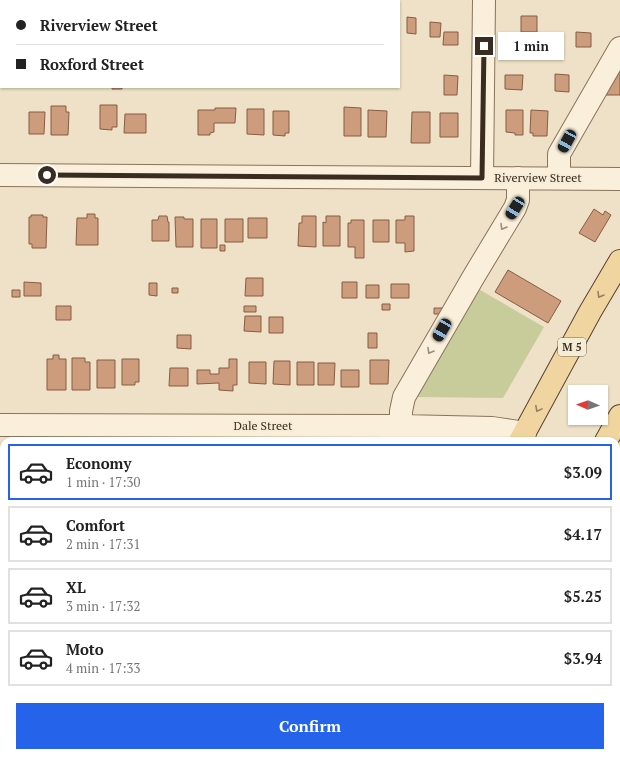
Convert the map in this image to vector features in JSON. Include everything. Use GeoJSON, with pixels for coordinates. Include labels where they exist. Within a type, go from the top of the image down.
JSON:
{"type":"FeatureCollection","features":[{"type":"Feature","properties":{"kind":"main road","name":"M 5"},"geometry":{"type":"LineString","coordinates":[[523,437],[590,312],[620,261]]}},
{"type":"Feature","properties":{"kind":"main road"},"geometry":{"type":"LineString","coordinates":[[612,437],[620,416]]}},
{"type":"Feature","properties":{"kind":"street"},"geometry":{"type":"LineString","coordinates":[[482,178],[484,0]]}},
{"type":"Feature","properties":{"kind":"street"},"geometry":{"type":"LineString","coordinates":[[559,178],[560,154],[620,48]]}},
{"type":"Feature","properties":{"kind":"street","name":"Riverview Street"},"geometry":{"type":"LineString","coordinates":[[0,175],[620,178]]}},
{"type":"Feature","properties":{"kind":"street"},"geometry":{"type":"LineString","coordinates":[[401,426],[401,411],[404,397],[515,208],[518,200],[518,178]]}},
{"type":"Feature","properties":{"kind":"street","name":"Dale Street"},"geometry":{"type":"LineString","coordinates":[[0,425],[401,426],[492,428],[523,437]]}},
{"type":"Feature","properties":{"kind":"green space"},"geometry":{"type":"Polygon","coordinates":[[[475,287],[544,327],[503,398],[414,397],[475,287]]]}},
{"type":"Feature","properties":{"kind":"building"},"geometry":{"type":"Polygon","coordinates":[[[521,16],[537,16],[537,32],[521,32],[521,16]]]}},
{"type":"Feature","properties":{"kind":"building"},"geometry":{"type":"Polygon","coordinates":[[[407,17],[416,18],[416,34],[407,33],[407,17]]]}},
{"type":"Feature","properties":{"kind":"building"},"geometry":{"type":"Polygon","coordinates":[[[430,22],[441,23],[440,37],[430,37],[430,22]]]}},
{"type":"Feature","properties":{"kind":"building"},"geometry":{"type":"Polygon","coordinates":[[[444,32],[458,32],[458,45],[443,45],[444,32]]]}},
{"type":"Feature","properties":{"kind":"building"},"geometry":{"type":"Polygon","coordinates":[[[576,32],[591,33],[591,47],[576,47],[576,32]]]}},
{"type":"Feature","properties":{"kind":"building"},"geometry":{"type":"Polygon","coordinates":[[[620,71],[620,95],[606,95],[620,71]]]}},
{"type":"Feature","properties":{"kind":"building"},"geometry":{"type":"Polygon","coordinates":[[[555,74],[569,75],[569,92],[555,91],[555,74]]]}},
{"type":"Feature","properties":{"kind":"building"},"geometry":{"type":"Polygon","coordinates":[[[444,75],[458,76],[457,95],[444,95],[444,75]]]}},
{"type":"Feature","properties":{"kind":"building"},"geometry":{"type":"Polygon","coordinates":[[[505,75],[523,75],[522,90],[505,89],[505,75]]]}},
{"type":"Feature","properties":{"kind":"building"},"geometry":{"type":"Polygon","coordinates":[[[100,105],[117,105],[117,127],[112,127],[112,130],[100,129],[100,105]]]}},
{"type":"Feature","properties":{"kind":"building"},"geometry":{"type":"Polygon","coordinates":[[[51,106],[66,106],[66,112],[69,112],[68,135],[51,135],[51,106]]]}},
{"type":"Feature","properties":{"kind":"building"},"geometry":{"type":"Polygon","coordinates":[[[344,107],[361,108],[361,136],[344,136],[344,107]]]}},
{"type":"Feature","properties":{"kind":"building"},"geometry":{"type":"Polygon","coordinates":[[[215,108],[236,108],[235,123],[214,123],[214,132],[210,133],[210,135],[198,135],[198,110],[215,110],[215,108]]]}},
{"type":"Feature","properties":{"kind":"building"},"geometry":{"type":"Polygon","coordinates":[[[247,109],[264,109],[264,135],[247,134],[247,109]]]}},
{"type":"Feature","properties":{"kind":"building"},"geometry":{"type":"Polygon","coordinates":[[[368,110],[387,111],[386,137],[368,137],[368,110]]]}},
{"type":"Feature","properties":{"kind":"building"},"geometry":{"type":"Polygon","coordinates":[[[506,110],[523,110],[523,135],[515,135],[515,133],[506,132],[506,110]]]}},
{"type":"Feature","properties":{"kind":"building"},"geometry":{"type":"Polygon","coordinates":[[[531,110],[548,111],[547,136],[533,136],[533,133],[530,133],[531,110]]]}},
{"type":"Feature","properties":{"kind":"building"},"geometry":{"type":"Polygon","coordinates":[[[273,111],[289,111],[289,133],[285,133],[285,136],[273,135],[273,111]]]}},
{"type":"Feature","properties":{"kind":"building"},"geometry":{"type":"Polygon","coordinates":[[[29,112],[45,112],[44,134],[29,134],[29,112]]]}},
{"type":"Feature","properties":{"kind":"building"},"geometry":{"type":"Polygon","coordinates":[[[412,112],[430,112],[430,143],[411,143],[412,112]]]}},
{"type":"Feature","properties":{"kind":"building"},"geometry":{"type":"Polygon","coordinates":[[[440,113],[458,113],[458,137],[440,137],[440,113]]]}},
{"type":"Feature","properties":{"kind":"building"},"geometry":{"type":"Polygon","coordinates":[[[125,114],[146,114],[146,133],[124,133],[125,114]]]}},
{"type":"Feature","properties":{"kind":"building"},"geometry":{"type":"Polygon","coordinates":[[[594,209],[603,215],[605,211],[611,215],[595,242],[579,233],[594,209]]]}},
{"type":"Feature","properties":{"kind":"building"},"geometry":{"type":"Polygon","coordinates":[[[87,214],[95,214],[95,218],[98,218],[98,245],[76,245],[77,218],[87,218],[87,214]]]}},
{"type":"Feature","properties":{"kind":"building"},"geometry":{"type":"Polygon","coordinates":[[[31,215],[43,215],[43,217],[47,217],[46,248],[32,248],[32,244],[29,244],[29,217],[31,217],[31,215]]]}},
{"type":"Feature","properties":{"kind":"building"},"geometry":{"type":"Polygon","coordinates":[[[159,216],[167,216],[169,222],[169,241],[152,241],[152,220],[158,220],[159,216]]]}},
{"type":"Feature","properties":{"kind":"building"},"geometry":{"type":"Polygon","coordinates":[[[302,216],[316,216],[316,247],[298,246],[299,223],[302,223],[302,216]]]}},
{"type":"Feature","properties":{"kind":"building"},"geometry":{"type":"Polygon","coordinates":[[[326,216],[340,216],[340,246],[323,246],[323,222],[326,223],[326,216]]]}},
{"type":"Feature","properties":{"kind":"building"},"geometry":{"type":"Polygon","coordinates":[[[405,216],[414,216],[414,251],[405,252],[405,243],[396,243],[396,220],[405,220],[405,216]]]}},
{"type":"Feature","properties":{"kind":"building"},"geometry":{"type":"Polygon","coordinates":[[[175,217],[193,219],[193,247],[176,247],[175,217]]]}},
{"type":"Feature","properties":{"kind":"building"},"geometry":{"type":"Polygon","coordinates":[[[248,218],[267,218],[267,238],[248,238],[248,218]]]}},
{"type":"Feature","properties":{"kind":"building"},"geometry":{"type":"Polygon","coordinates":[[[201,219],[217,219],[217,248],[201,248],[201,219]]]}},
{"type":"Feature","properties":{"kind":"building"},"geometry":{"type":"Polygon","coordinates":[[[225,219],[243,219],[243,242],[225,242],[225,219]]]}},
{"type":"Feature","properties":{"kind":"building"},"geometry":{"type":"Polygon","coordinates":[[[351,220],[364,220],[364,258],[355,258],[355,247],[348,247],[348,223],[351,223],[351,220]]]}},
{"type":"Feature","properties":{"kind":"building"},"geometry":{"type":"Polygon","coordinates":[[[373,220],[389,220],[389,242],[373,242],[373,220]]]}},
{"type":"Feature","properties":{"kind":"building"},"geometry":{"type":"Polygon","coordinates":[[[220,245],[225,245],[225,251],[220,251],[220,245]]]}},
{"type":"Feature","properties":{"kind":"building"},"geometry":{"type":"Polygon","coordinates":[[[508,270],[561,301],[548,323],[495,292],[508,270]]]}},
{"type":"Feature","properties":{"kind":"building"},"geometry":{"type":"Polygon","coordinates":[[[246,278],[263,278],[263,296],[245,296],[246,278]]]}},
{"type":"Feature","properties":{"kind":"building"},"geometry":{"type":"Polygon","coordinates":[[[24,282],[41,283],[41,296],[24,296],[24,282]]]}},
{"type":"Feature","properties":{"kind":"building"},"geometry":{"type":"Polygon","coordinates":[[[342,282],[357,282],[357,298],[342,298],[342,282]]]}},
{"type":"Feature","properties":{"kind":"building"},"geometry":{"type":"Polygon","coordinates":[[[149,283],[157,283],[157,296],[149,295],[149,283]]]}},
{"type":"Feature","properties":{"kind":"building"},"geometry":{"type":"Polygon","coordinates":[[[391,284],[409,284],[409,298],[391,298],[391,284]]]}},
{"type":"Feature","properties":{"kind":"building"},"geometry":{"type":"Polygon","coordinates":[[[366,285],[379,285],[379,298],[366,298],[366,285]]]}},
{"type":"Feature","properties":{"kind":"building"},"geometry":{"type":"Polygon","coordinates":[[[172,288],[178,288],[178,293],[172,293],[172,288]]]}},
{"type":"Feature","properties":{"kind":"building"},"geometry":{"type":"Polygon","coordinates":[[[12,290],[20,290],[20,297],[12,297],[12,290]]]}},
{"type":"Feature","properties":{"kind":"building"},"geometry":{"type":"Polygon","coordinates":[[[382,304],[390,304],[390,310],[382,310],[382,304]]]}},
{"type":"Feature","properties":{"kind":"building"},"geometry":{"type":"Polygon","coordinates":[[[56,306],[71,306],[71,320],[56,320],[56,306]]]}},
{"type":"Feature","properties":{"kind":"building"},"geometry":{"type":"Polygon","coordinates":[[[244,306],[256,306],[256,312],[244,312],[244,306]]]}},
{"type":"Feature","properties":{"kind":"building"},"geometry":{"type":"Polygon","coordinates":[[[434,308],[442,308],[442,314],[434,314],[434,308]]]}},
{"type":"Feature","properties":{"kind":"building"},"geometry":{"type":"Polygon","coordinates":[[[245,316],[261,316],[261,332],[244,331],[245,316]]]}},
{"type":"Feature","properties":{"kind":"building"},"geometry":{"type":"Polygon","coordinates":[[[269,317],[283,317],[283,333],[269,333],[269,317]]]}},
{"type":"Feature","properties":{"kind":"building"},"geometry":{"type":"Polygon","coordinates":[[[368,333],[377,333],[377,348],[368,348],[368,333]]]}},
{"type":"Feature","properties":{"kind":"building"},"geometry":{"type":"Polygon","coordinates":[[[177,335],[191,335],[191,349],[177,348],[177,335]]]}},
{"type":"Feature","properties":{"kind":"building"},"geometry":{"type":"Polygon","coordinates":[[[53,355],[59,355],[59,359],[66,359],[66,390],[47,390],[47,359],[53,359],[53,355]]]}},
{"type":"Feature","properties":{"kind":"building"},"geometry":{"type":"Polygon","coordinates":[[[72,358],[85,358],[85,362],[90,362],[90,390],[72,390],[72,358]]]}},
{"type":"Feature","properties":{"kind":"building"},"geometry":{"type":"Polygon","coordinates":[[[122,359],[139,359],[139,382],[135,382],[135,385],[122,385],[122,359]]]}},
{"type":"Feature","properties":{"kind":"building"},"geometry":{"type":"Polygon","coordinates":[[[229,359],[237,359],[237,385],[233,385],[233,391],[219,390],[219,383],[197,384],[197,370],[210,370],[210,374],[219,374],[219,368],[229,368],[229,359]]]}},
{"type":"Feature","properties":{"kind":"building"},"geometry":{"type":"Polygon","coordinates":[[[97,360],[115,360],[115,388],[97,388],[97,360]]]}},
{"type":"Feature","properties":{"kind":"building"},"geometry":{"type":"Polygon","coordinates":[[[370,360],[389,360],[388,384],[370,384],[370,360]]]}},
{"type":"Feature","properties":{"kind":"building"},"geometry":{"type":"Polygon","coordinates":[[[274,361],[290,361],[290,385],[273,384],[274,361]]]}},
{"type":"Feature","properties":{"kind":"building"},"geometry":{"type":"Polygon","coordinates":[[[249,362],[266,362],[266,384],[249,383],[249,362]]]}},
{"type":"Feature","properties":{"kind":"building"},"geometry":{"type":"Polygon","coordinates":[[[297,362],[314,362],[314,385],[297,385],[297,362]]]}},
{"type":"Feature","properties":{"kind":"building"},"geometry":{"type":"Polygon","coordinates":[[[318,363],[335,363],[334,385],[318,385],[318,363]]]}},
{"type":"Feature","properties":{"kind":"building"},"geometry":{"type":"Polygon","coordinates":[[[170,368],[188,368],[188,386],[169,386],[170,368]]]}},
{"type":"Feature","properties":{"kind":"building"},"geometry":{"type":"Polygon","coordinates":[[[341,370],[359,370],[359,387],[341,387],[341,370]]]}},
{"type":"Feature","properties":{"kind":"route"},"geometry":{"type":"LineString","coordinates":[[47,175],[482,178],[484,46]]}}]}
